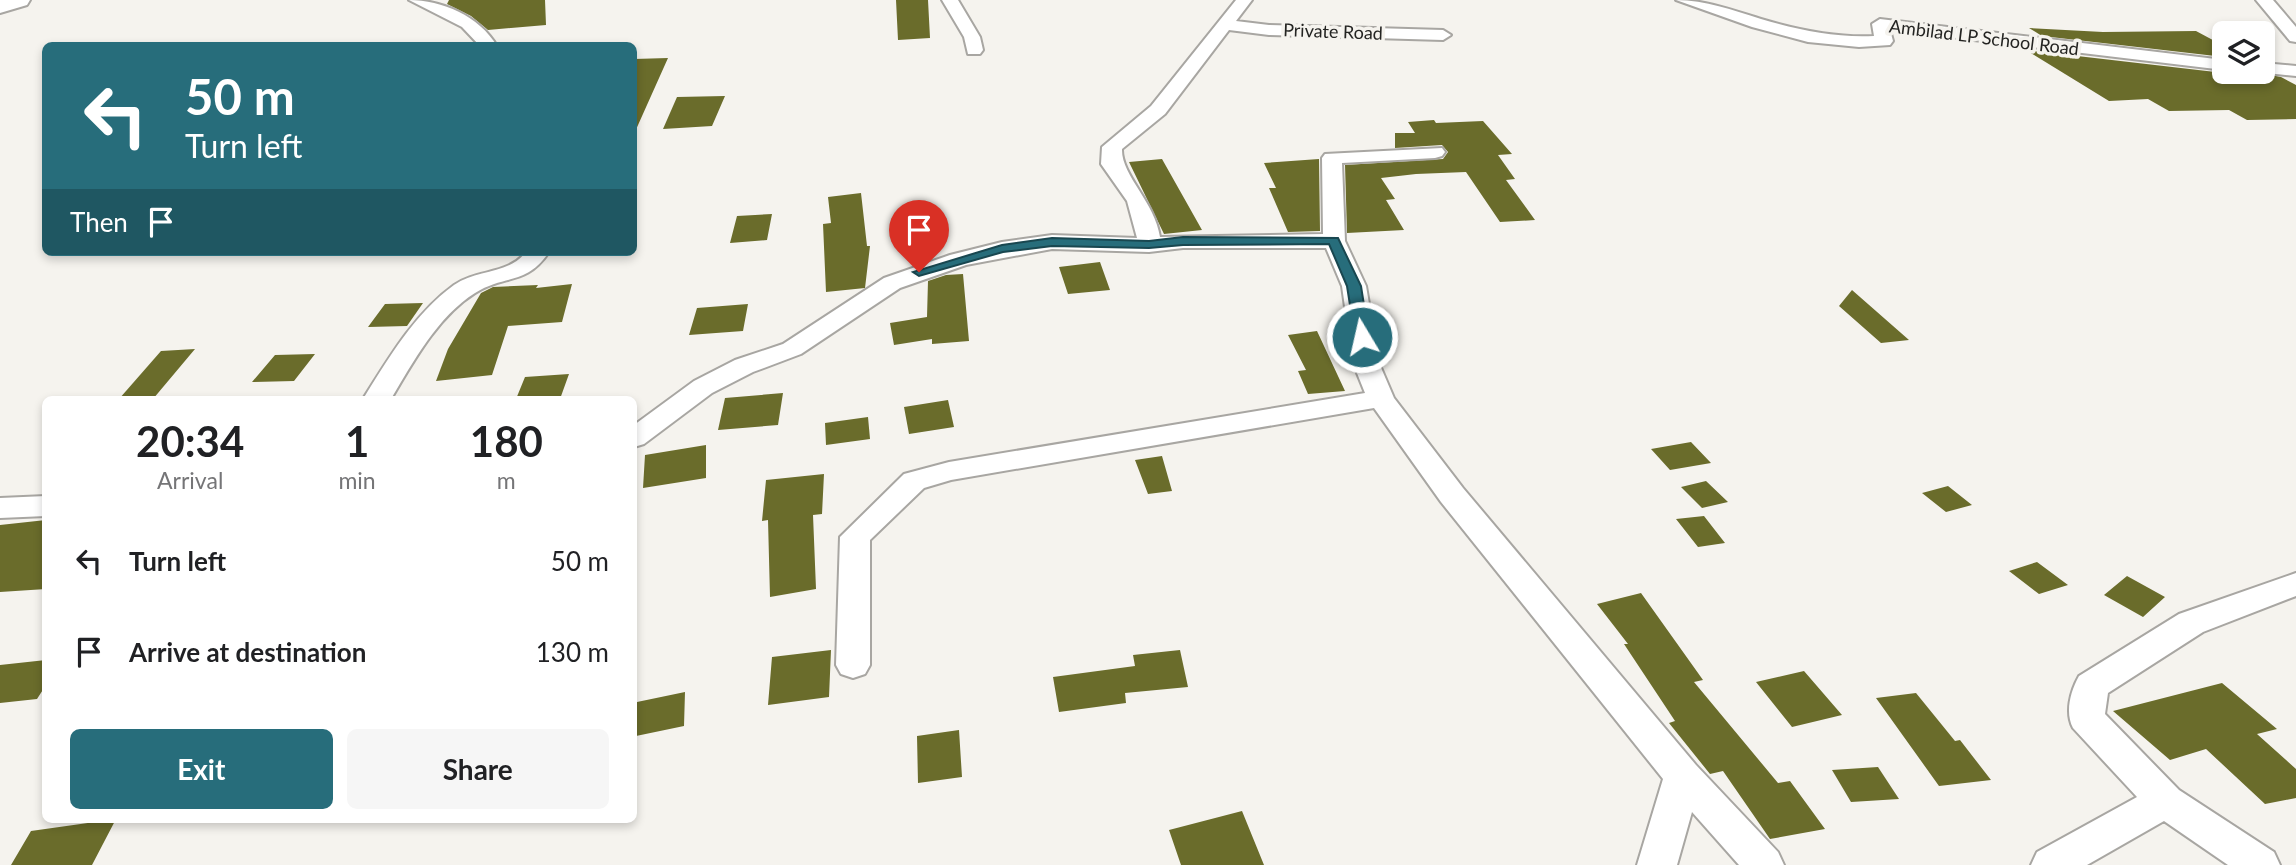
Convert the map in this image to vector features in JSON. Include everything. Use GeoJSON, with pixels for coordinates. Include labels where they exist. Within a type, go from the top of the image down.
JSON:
{"type":"FeatureCollection","features":[{"type":"Feature","properties":{"kind":"main road"},"geometry":{"type":"LineString","coordinates":[[0,6],[19,0]]}},
{"type":"Feature","properties":{"kind":"street"},"geometry":{"type":"LineString","coordinates":[[417,0],[471,27],[487,42]]}},
{"type":"Feature","properties":{"kind":"street"},"geometry":{"type":"LineString","coordinates":[[950,0],[972,37],[974,50]]}},
{"type":"Feature","properties":{"kind":"street"},"geometry":{"type":"LineString","coordinates":[[1149,244],[1149,229],[1129,186],[1111,164],[1112,147],[1158,110],[1244,0]]}},
{"type":"Feature","properties":{"kind":"street","name":"Ambilad LP School Road"},"geometry":{"type":"LineString","coordinates":[[1684,0],[1808,37],[1866,43],[1884,41],[1878,16],[2133,56],[2212,64]]}},
{"type":"Feature","properties":{"kind":"street"},"geometry":{"type":"LineString","coordinates":[[2264,1],[2296,6]]}},
{"type":"Feature","properties":{"kind":"street"},"geometry":{"type":"LineString","coordinates":[[2264,1],[2296,37]]}},
{"type":"Feature","properties":{"kind":"street","name":"Private Road"},"geometry":{"type":"LineString","coordinates":[[1224,24],[1269,30],[1443,35]]}},
{"type":"Feature","properties":{"kind":"street"},"geometry":{"type":"LineString","coordinates":[[2275,69],[2296,71]]}},
{"type":"Feature","properties":{"kind":"street"},"geometry":{"type":"LineString","coordinates":[[1434,152],[1332,158],[1334,240],[1354,286],[1366,363],[1381,399],[1452,495],[1682,776],[1764,865]]}},
{"type":"Feature","properties":{"kind":"street"},"geometry":{"type":"LineString","coordinates":[[637,436],[703,387],[744,366],[792,349],[827,329],[874,294],[919,272],[1002,249],[1052,242],[1149,244],[1183,241],[1334,240]]}},
{"type":"Feature","properties":{"kind":"street"},"geometry":{"type":"LineString","coordinates":[[379,396],[401,360],[448,302],[466,287],[519,273],[531,265],[536,256]]}},
{"type":"Feature","properties":{"kind":"street"},"geometry":{"type":"LineString","coordinates":[[853,665],[855,537],[914,481],[949,471],[1381,399]]}},
{"type":"Feature","properties":{"kind":"street"},"geometry":{"type":"LineString","coordinates":[[0,508],[42,506]]}},
{"type":"Feature","properties":{"kind":"street"},"geometry":{"type":"LineString","coordinates":[[2260,865],[2165,801],[2085,718],[2091,687],[2192,623],[2296,584]]}},
{"type":"Feature","properties":{"kind":"street"},"geometry":{"type":"LineString","coordinates":[[1657,865],[1682,776]]}},
{"type":"Feature","properties":{"kind":"street"},"geometry":{"type":"LineString","coordinates":[[2051,865],[2165,801]]}},
{"type":"Feature","properties":{"kind":"building"},"geometry":{"type":"Polygon","coordinates":[[[449,0],[545,0],[546,25],[488,30],[471,16],[447,4],[449,0]]]}},
{"type":"Feature","properties":{"kind":"building"},"geometry":{"type":"Polygon","coordinates":[[[896,0],[928,0],[930,38],[898,40],[896,0]]]}},
{"type":"Feature","properties":{"kind":"building"},"geometry":{"type":"Polygon","coordinates":[[[2029,28],[2103,32],[2196,31],[2212,40],[2212,56],[2042,36],[2029,28]]]}},
{"type":"Feature","properties":{"kind":"building"},"geometry":{"type":"Polygon","coordinates":[[[2026,50],[2212,72],[2212,84],[2275,84],[2275,76],[2281,77],[2296,85],[2296,119],[2247,120],[2229,110],[2169,111],[2148,99],[2109,101],[2026,50]]]}},
{"type":"Feature","properties":{"kind":"building"},"geometry":{"type":"Polygon","coordinates":[[[668,58],[637,127],[637,59],[668,58]]]}},
{"type":"Feature","properties":{"kind":"building"},"geometry":{"type":"Polygon","coordinates":[[[725,96],[712,126],[663,129],[677,97],[725,96]]]}},
{"type":"Feature","properties":{"kind":"building"},"geometry":{"type":"Polygon","coordinates":[[[1434,120],[1436,123],[1483,121],[1512,154],[1498,155],[1515,179],[1506,180],[1535,220],[1500,222],[1466,172],[1416,174],[1381,178],[1395,199],[1386,200],[1404,230],[1347,233],[1345,165],[1443,159],[1448,152],[1442,145],[1395,148],[1395,133],[1415,133],[1408,122],[1434,120]]]}},
{"type":"Feature","properties":{"kind":"building"},"geometry":{"type":"Polygon","coordinates":[[[1162,159],[1202,230],[1164,234],[1129,162],[1162,159]]]}},
{"type":"Feature","properties":{"kind":"building"},"geometry":{"type":"Polygon","coordinates":[[[1319,159],[1320,231],[1288,232],[1269,188],[1276,188],[1264,163],[1319,159]]]}},
{"type":"Feature","properties":{"kind":"building"},"geometry":{"type":"Polygon","coordinates":[[[861,193],[867,246],[870,246],[865,288],[826,292],[823,224],[831,223],[828,197],[861,193]]]}},
{"type":"Feature","properties":{"kind":"building"},"geometry":{"type":"Polygon","coordinates":[[[772,214],[767,240],[730,243],[737,216],[772,214]]]}},
{"type":"Feature","properties":{"kind":"building"},"geometry":{"type":"Polygon","coordinates":[[[1100,262],[1110,290],[1068,294],[1059,267],[1100,262]]]}},
{"type":"Feature","properties":{"kind":"building"},"geometry":{"type":"Polygon","coordinates":[[[963,274],[969,341],[932,344],[932,339],[894,345],[890,323],[927,317],[928,281],[946,275],[963,274]]]}},
{"type":"Feature","properties":{"kind":"building"},"geometry":{"type":"Polygon","coordinates":[[[572,284],[562,322],[508,326],[492,375],[436,381],[448,349],[481,293],[493,287],[538,285],[536,288],[572,284]]]}},
{"type":"Feature","properties":{"kind":"building"},"geometry":{"type":"Polygon","coordinates":[[[1852,290],[1909,340],[1881,343],[1839,306],[1852,290]]]}},
{"type":"Feature","properties":{"kind":"building"},"geometry":{"type":"Polygon","coordinates":[[[423,303],[407,326],[368,327],[385,304],[423,303]]]}},
{"type":"Feature","properties":{"kind":"building"},"geometry":{"type":"Polygon","coordinates":[[[748,304],[743,331],[689,335],[697,308],[748,304]]]}},
{"type":"Feature","properties":{"kind":"building"},"geometry":{"type":"Polygon","coordinates":[[[1317,331],[1345,391],[1308,394],[1298,371],[1306,370],[1288,335],[1317,331]]]}},
{"type":"Feature","properties":{"kind":"building"},"geometry":{"type":"Polygon","coordinates":[[[195,349],[156,396],[122,396],[161,351],[195,349]]]}},
{"type":"Feature","properties":{"kind":"building"},"geometry":{"type":"Polygon","coordinates":[[[315,354],[294,381],[252,382],[275,355],[315,354]]]}},
{"type":"Feature","properties":{"kind":"building"},"geometry":{"type":"Polygon","coordinates":[[[569,374],[561,396],[517,396],[525,377],[569,374]]]}},
{"type":"Feature","properties":{"kind":"building"},"geometry":{"type":"Polygon","coordinates":[[[783,393],[778,425],[718,430],[725,398],[783,393]]]}},
{"type":"Feature","properties":{"kind":"building"},"geometry":{"type":"Polygon","coordinates":[[[948,400],[954,427],[909,434],[904,407],[948,400]]]}},
{"type":"Feature","properties":{"kind":"building"},"geometry":{"type":"Polygon","coordinates":[[[868,417],[870,439],[826,445],[825,423],[868,417]]]}},
{"type":"Feature","properties":{"kind":"building"},"geometry":{"type":"Polygon","coordinates":[[[1691,442],[1711,463],[1670,470],[1651,449],[1691,442]]]}},
{"type":"Feature","properties":{"kind":"building"},"geometry":{"type":"Polygon","coordinates":[[[706,445],[706,478],[643,488],[645,455],[706,445]]]}},
{"type":"Feature","properties":{"kind":"building"},"geometry":{"type":"Polygon","coordinates":[[[1162,456],[1172,491],[1148,494],[1135,460],[1162,456]]]}},
{"type":"Feature","properties":{"kind":"building"},"geometry":{"type":"Polygon","coordinates":[[[824,474],[822,514],[813,515],[816,589],[770,597],[768,520],[762,521],[766,480],[824,474]]]}},
{"type":"Feature","properties":{"kind":"building"},"geometry":{"type":"Polygon","coordinates":[[[1706,481],[1728,502],[1702,508],[1681,487],[1706,481]]]}},
{"type":"Feature","properties":{"kind":"building"},"geometry":{"type":"Polygon","coordinates":[[[1948,486],[1972,505],[1946,512],[1922,493],[1948,486]]]}},
{"type":"Feature","properties":{"kind":"building"},"geometry":{"type":"Polygon","coordinates":[[[1704,516],[1725,543],[1698,547],[1676,519],[1704,516]]]}},
{"type":"Feature","properties":{"kind":"building"},"geometry":{"type":"Polygon","coordinates":[[[42,520],[42,589],[0,592],[0,525],[42,520]]]}},
{"type":"Feature","properties":{"kind":"building"},"geometry":{"type":"Polygon","coordinates":[[[2037,562],[2068,585],[2039,594],[2009,571],[2037,562]]]}},
{"type":"Feature","properties":{"kind":"building"},"geometry":{"type":"Polygon","coordinates":[[[2127,576],[2165,597],[2143,617],[2104,595],[2127,576]]]}},
{"type":"Feature","properties":{"kind":"building"},"geometry":{"type":"Polygon","coordinates":[[[1641,593],[1703,680],[1694,682],[1778,783],[1790,781],[1825,829],[1770,839],[1723,771],[1710,774],[1669,723],[1675,721],[1624,644],[1628,644],[1597,604],[1641,593]]]}},
{"type":"Feature","properties":{"kind":"building"},"geometry":{"type":"Polygon","coordinates":[[[831,650],[829,697],[768,705],[772,657],[831,650]]]}},
{"type":"Feature","properties":{"kind":"building"},"geometry":{"type":"Polygon","coordinates":[[[1180,650],[1188,687],[1125,693],[1126,703],[1059,712],[1053,677],[1135,666],[1133,655],[1180,650]]]}},
{"type":"Feature","properties":{"kind":"building"},"geometry":{"type":"Polygon","coordinates":[[[42,660],[42,691],[37,699],[0,703],[0,665],[42,660]]]}},
{"type":"Feature","properties":{"kind":"building"},"geometry":{"type":"Polygon","coordinates":[[[1804,671],[1842,715],[1792,727],[1756,682],[1804,671]]]}},
{"type":"Feature","properties":{"kind":"building"},"geometry":{"type":"Polygon","coordinates":[[[2222,683],[2277,729],[2257,734],[2296,769],[2296,798],[2265,804],[2206,749],[2170,760],[2113,711],[2222,683]]]}},
{"type":"Feature","properties":{"kind":"building"},"geometry":{"type":"Polygon","coordinates":[[[685,692],[684,726],[637,736],[637,702],[685,692]]]}},
{"type":"Feature","properties":{"kind":"building"},"geometry":{"type":"Polygon","coordinates":[[[1916,693],[1955,741],[1960,740],[1991,780],[1939,786],[1876,698],[1916,693]]]}},
{"type":"Feature","properties":{"kind":"building"},"geometry":{"type":"Polygon","coordinates":[[[959,730],[962,777],[918,783],[917,736],[959,730]]]}},
{"type":"Feature","properties":{"kind":"building"},"geometry":{"type":"Polygon","coordinates":[[[1878,767],[1899,799],[1851,802],[1832,770],[1878,767]]]}},
{"type":"Feature","properties":{"kind":"building"},"geometry":{"type":"Polygon","coordinates":[[[1242,811],[1264,865],[1181,865],[1169,830],[1242,811]]]}},
{"type":"Feature","properties":{"kind":"building"},"geometry":{"type":"Polygon","coordinates":[[[88,823],[114,823],[92,865],[11,865],[31,831],[88,823]]]}},
{"type":"Feature","properties":{"kind":"route"},"geometry":{"type":"LineString","coordinates":[[919,272],[1002,249],[1052,242],[1149,244],[1183,241],[1223,243],[1334,240],[1338,255],[1354,286],[1362,337]]}}]}
